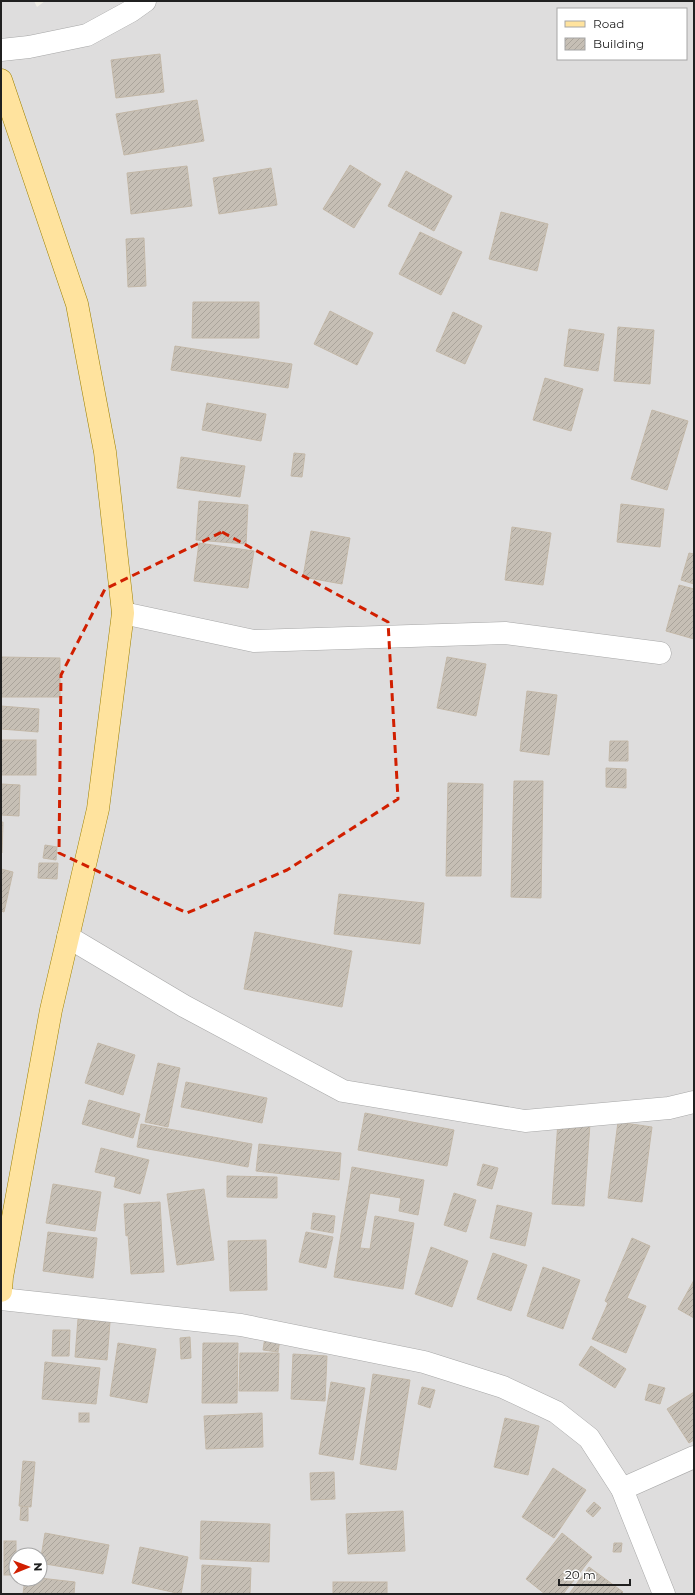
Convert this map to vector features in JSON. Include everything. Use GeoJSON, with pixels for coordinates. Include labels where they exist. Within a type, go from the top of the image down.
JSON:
{"type":"FeatureCollection","features":[{"type":"Feature","properties":{"kind":"main road"},"geometry":{"type":"LineString","coordinates":[[1,80],[77,304],[105,452],[123,613],[98,809],[51,1010],[1,1291]]}},
{"type":"Feature","properties":{"kind":"street"},"geometry":{"type":"LineString","coordinates":[[1,50],[29,47],[87,35],[131,11],[145,1]]}},
{"type":"Feature","properties":{"kind":"street"},"geometry":{"type":"LineString","coordinates":[[123,613],[254,641],[505,633],[660,653]]}},
{"type":"Feature","properties":{"kind":"street"},"geometry":{"type":"LineString","coordinates":[[68,937],[184,1006],[343,1090],[525,1121],[669,1108],[694,1102]]}},
{"type":"Feature","properties":{"kind":"street"},"geometry":{"type":"LineString","coordinates":[[1,1299],[242,1325],[424,1362],[503,1387],[556,1412],[589,1438],[622,1489],[664,1594]]}},
{"type":"Feature","properties":{"kind":"street"},"geometry":{"type":"LineString","coordinates":[[622,1489],[694,1457]]}},
{"type":"Feature","properties":{"kind":"highlighted area"},"geometry":{"type":"Polygon","coordinates":[[[222,532],[388,622],[398,799],[287,870],[187,913],[59,853],[61,675],[105,589],[222,532]]]}},
{"type":"Feature","properties":{"kind":"shaded area"},"geometry":{"type":"Polygon","coordinates":[[[1,1],[34,1],[37,7],[45,1],[694,1],[694,1594],[1,1594],[1,1]]]}},
{"type":"Feature","properties":{"kind":"building"},"geometry":{"type":"Polygon","coordinates":[[[160,54],[164,92],[116,98],[111,60],[160,54]]]}},
{"type":"Feature","properties":{"kind":"building"},"geometry":{"type":"Polygon","coordinates":[[[197,100],[204,141],[124,155],[116,114],[197,100]]]}},
{"type":"Feature","properties":{"kind":"building"},"geometry":{"type":"Polygon","coordinates":[[[350,165],[381,184],[354,228],[323,209],[350,165]]]}},
{"type":"Feature","properties":{"kind":"building"},"geometry":{"type":"Polygon","coordinates":[[[187,166],[192,206],[131,214],[127,173],[187,166]]]}},
{"type":"Feature","properties":{"kind":"building"},"geometry":{"type":"Polygon","coordinates":[[[271,168],[277,205],[219,214],[213,178],[271,168]]]}},
{"type":"Feature","properties":{"kind":"building"},"geometry":{"type":"Polygon","coordinates":[[[406,171],[452,196],[434,231],[388,206],[406,171]]]}},
{"type":"Feature","properties":{"kind":"building"},"geometry":{"type":"Polygon","coordinates":[[[501,212],[548,224],[537,271],[489,259],[501,212]]]}},
{"type":"Feature","properties":{"kind":"building"},"geometry":{"type":"Polygon","coordinates":[[[420,232],[462,252],[441,295],[399,274],[420,232]]]}},
{"type":"Feature","properties":{"kind":"building"},"geometry":{"type":"Polygon","coordinates":[[[144,238],[146,286],[128,287],[126,239],[144,238]]]}},
{"type":"Feature","properties":{"kind":"building"},"geometry":{"type":"Polygon","coordinates":[[[193,302],[259,302],[259,338],[192,338],[193,302]]]}},
{"type":"Feature","properties":{"kind":"building"},"geometry":{"type":"Polygon","coordinates":[[[330,311],[373,333],[357,365],[314,344],[330,311]]]}},
{"type":"Feature","properties":{"kind":"building"},"geometry":{"type":"Polygon","coordinates":[[[453,312],[482,326],[465,364],[436,351],[453,312]]]}},
{"type":"Feature","properties":{"kind":"building"},"geometry":{"type":"Polygon","coordinates":[[[618,327],[654,330],[650,384],[614,381],[618,327]]]}},
{"type":"Feature","properties":{"kind":"building"},"geometry":{"type":"Polygon","coordinates":[[[569,329],[604,334],[598,371],[564,366],[569,329]]]}},
{"type":"Feature","properties":{"kind":"building"},"geometry":{"type":"Polygon","coordinates":[[[175,346],[292,364],[288,388],[171,370],[175,346]]]}},
{"type":"Feature","properties":{"kind":"building"},"geometry":{"type":"Polygon","coordinates":[[[545,378],[583,389],[571,431],[533,420],[545,378]]]}},
{"type":"Feature","properties":{"kind":"building"},"geometry":{"type":"Polygon","coordinates":[[[207,403],[266,414],[261,441],[202,430],[207,403]]]}},
{"type":"Feature","properties":{"kind":"building"},"geometry":{"type":"Polygon","coordinates":[[[652,410],[688,421],[667,490],[631,479],[652,410]]]}},
{"type":"Feature","properties":{"kind":"building"},"geometry":{"type":"Polygon","coordinates":[[[294,453],[305,454],[302,477],[291,476],[294,453]]]}},
{"type":"Feature","properties":{"kind":"building"},"geometry":{"type":"Polygon","coordinates":[[[181,457],[245,466],[240,497],[177,488],[181,457]]]}},
{"type":"Feature","properties":{"kind":"building"},"geometry":{"type":"Polygon","coordinates":[[[199,501],[248,505],[246,544],[196,540],[199,501]]]}},
{"type":"Feature","properties":{"kind":"building"},"geometry":{"type":"Polygon","coordinates":[[[621,504],[664,509],[660,547],[617,542],[621,504]]]}},
{"type":"Feature","properties":{"kind":"building"},"geometry":{"type":"Polygon","coordinates":[[[512,527],[551,533],[543,585],[505,580],[512,527]]]}},
{"type":"Feature","properties":{"kind":"building"},"geometry":{"type":"Polygon","coordinates":[[[311,531],[350,538],[342,584],[303,577],[311,531]]]}},
{"type":"Feature","properties":{"kind":"building"},"geometry":{"type":"Polygon","coordinates":[[[199,543],[254,551],[248,588],[194,581],[199,543]]]}},
{"type":"Feature","properties":{"kind":"building"},"geometry":{"type":"Polygon","coordinates":[[[689,553],[694,554],[694,584],[681,580],[689,553]]]}},
{"type":"Feature","properties":{"kind":"building"},"geometry":{"type":"Polygon","coordinates":[[[679,585],[694,589],[694,639],[666,631],[679,585]]]}},
{"type":"Feature","properties":{"kind":"building"},"geometry":{"type":"Polygon","coordinates":[[[1,657],[60,658],[60,697],[1,697],[1,657]]]}},
{"type":"Feature","properties":{"kind":"building"},"geometry":{"type":"Polygon","coordinates":[[[447,657],[486,664],[476,716],[437,708],[447,657]]]}},
{"type":"Feature","properties":{"kind":"building"},"geometry":{"type":"Polygon","coordinates":[[[527,691],[557,695],[549,755],[520,751],[527,691]]]}},
{"type":"Feature","properties":{"kind":"building"},"geometry":{"type":"Polygon","coordinates":[[[1,706],[39,709],[38,732],[1,729],[1,706]]]}},
{"type":"Feature","properties":{"kind":"building"},"geometry":{"type":"Polygon","coordinates":[[[1,740],[36,740],[36,775],[1,775],[1,740]]]}},
{"type":"Feature","properties":{"kind":"building"},"geometry":{"type":"Polygon","coordinates":[[[610,741],[628,741],[628,761],[609,761],[610,741]]]}},
{"type":"Feature","properties":{"kind":"building"},"geometry":{"type":"Polygon","coordinates":[[[606,768],[626,769],[626,788],[606,787],[606,768]]]}},
{"type":"Feature","properties":{"kind":"building"},"geometry":{"type":"Polygon","coordinates":[[[514,781],[543,781],[541,898],[511,897],[514,781]]]}},
{"type":"Feature","properties":{"kind":"building"},"geometry":{"type":"Polygon","coordinates":[[[448,783],[483,784],[481,876],[446,876],[448,783]]]}},
{"type":"Feature","properties":{"kind":"building"},"geometry":{"type":"Polygon","coordinates":[[[1,784],[20,785],[19,816],[1,815],[1,784]]]}},
{"type":"Feature","properties":{"kind":"building"},"geometry":{"type":"Polygon","coordinates":[[[1,822],[3,822],[2,853],[1,853],[1,822]]]}},
{"type":"Feature","properties":{"kind":"building"},"geometry":{"type":"Polygon","coordinates":[[[45,845],[57,847],[56,860],[43,858],[45,845]]]}},
{"type":"Feature","properties":{"kind":"building"},"geometry":{"type":"Polygon","coordinates":[[[39,863],[58,863],[57,879],[38,878],[39,863]]]}},
{"type":"Feature","properties":{"kind":"building"},"geometry":{"type":"Polygon","coordinates":[[[1,869],[13,872],[4,912],[1,911],[1,869]]]}},
{"type":"Feature","properties":{"kind":"building"},"geometry":{"type":"Polygon","coordinates":[[[339,894],[424,903],[420,944],[334,934],[339,894]]]}},
{"type":"Feature","properties":{"kind":"building"},"geometry":{"type":"Polygon","coordinates":[[[255,932],[352,951],[342,1007],[244,989],[255,932]]]}},
{"type":"Feature","properties":{"kind":"building"},"geometry":{"type":"Polygon","coordinates":[[[98,1043],[135,1055],[123,1095],[85,1083],[98,1043]]]}},
{"type":"Feature","properties":{"kind":"building"},"geometry":{"type":"Polygon","coordinates":[[[158,1063],[180,1068],[168,1127],[145,1122],[158,1063]]]}},
{"type":"Feature","properties":{"kind":"building"},"geometry":{"type":"Polygon","coordinates":[[[186,1082],[267,1098],[262,1123],[181,1107],[186,1082]]]}},
{"type":"Feature","properties":{"kind":"building"},"geometry":{"type":"Polygon","coordinates":[[[89,1100],[140,1114],[133,1138],[82,1124],[89,1100]]]}},
{"type":"Feature","properties":{"kind":"building"},"geometry":{"type":"Polygon","coordinates":[[[365,1113],[454,1130],[447,1166],[358,1150],[365,1113]]]}},
{"type":"Feature","properties":{"kind":"building"},"geometry":{"type":"Polygon","coordinates":[[[558,1122],[590,1124],[584,1206],[552,1204],[558,1122]]]}},
{"type":"Feature","properties":{"kind":"building"},"geometry":{"type":"Polygon","coordinates":[[[618,1122],[652,1127],[642,1202],[608,1198],[618,1122]]]}},
{"type":"Feature","properties":{"kind":"building"},"geometry":{"type":"Polygon","coordinates":[[[141,1124],[252,1144],[248,1167],[137,1147],[141,1124]]]}},
{"type":"Feature","properties":{"kind":"building"},"geometry":{"type":"Polygon","coordinates":[[[259,1144],[341,1153],[339,1180],[256,1171],[259,1144]]]}},
{"type":"Feature","properties":{"kind":"building"},"geometry":{"type":"Polygon","coordinates":[[[101,1148],[149,1160],[140,1194],[114,1187],[116,1177],[95,1172],[101,1148]]]}},
{"type":"Feature","properties":{"kind":"building"},"geometry":{"type":"Polygon","coordinates":[[[483,1164],[498,1168],[492,1189],[477,1185],[483,1164]]]}},
{"type":"Feature","properties":{"kind":"building"},"geometry":{"type":"Polygon","coordinates":[[[352,1167],[424,1180],[418,1215],[399,1211],[401,1198],[370,1193],[360,1248],[370,1249],[375,1216],[414,1223],[403,1289],[334,1277],[352,1167]]]}},
{"type":"Feature","properties":{"kind":"building"},"geometry":{"type":"Polygon","coordinates":[[[227,1176],[277,1177],[277,1198],[227,1197],[227,1176]]]}},
{"type":"Feature","properties":{"kind":"building"},"geometry":{"type":"Polygon","coordinates":[[[53,1184],[101,1192],[95,1231],[46,1223],[53,1184]]]}},
{"type":"Feature","properties":{"kind":"building"},"geometry":{"type":"Polygon","coordinates":[[[204,1189],[214,1260],[177,1265],[167,1194],[204,1189]]]}},
{"type":"Feature","properties":{"kind":"building"},"geometry":{"type":"Polygon","coordinates":[[[454,1193],[476,1200],[466,1232],[444,1225],[454,1193]]]}},
{"type":"Feature","properties":{"kind":"building"},"geometry":{"type":"Polygon","coordinates":[[[160,1202],[164,1272],[131,1274],[124,1204],[160,1202]]]}},
{"type":"Feature","properties":{"kind":"building"},"geometry":{"type":"Polygon","coordinates":[[[497,1205],[532,1213],[525,1246],[490,1238],[497,1205]]]}},
{"type":"Feature","properties":{"kind":"building"},"geometry":{"type":"Polygon","coordinates":[[[313,1213],[335,1216],[333,1233],[311,1229],[313,1213]]]}},
{"type":"Feature","properties":{"kind":"building"},"geometry":{"type":"Polygon","coordinates":[[[48,1232],[97,1238],[93,1278],[43,1271],[48,1232]]]}},
{"type":"Feature","properties":{"kind":"building"},"geometry":{"type":"Polygon","coordinates":[[[306,1232],[333,1237],[326,1268],[299,1262],[306,1232]]]}},
{"type":"Feature","properties":{"kind":"building"},"geometry":{"type":"Polygon","coordinates":[[[632,1238],[650,1246],[627,1298],[646,1306],[626,1353],[592,1339],[608,1303],[605,1301],[632,1238]]]}},
{"type":"Feature","properties":{"kind":"building"},"geometry":{"type":"Polygon","coordinates":[[[266,1240],[267,1290],[230,1291],[228,1241],[266,1240]]]}},
{"type":"Feature","properties":{"kind":"building"},"geometry":{"type":"Polygon","coordinates":[[[431,1247],[468,1261],[452,1307],[415,1294],[431,1247]]]}},
{"type":"Feature","properties":{"kind":"building"},"geometry":{"type":"Polygon","coordinates":[[[493,1253],[527,1265],[511,1311],[477,1299],[493,1253]]]}},
{"type":"Feature","properties":{"kind":"building"},"geometry":{"type":"Polygon","coordinates":[[[543,1267],[580,1280],[563,1329],[527,1316],[543,1267]]]}},
{"type":"Feature","properties":{"kind":"building"},"geometry":{"type":"Polygon","coordinates":[[[694,1280],[694,1318],[678,1309],[694,1280]]]}},
{"type":"Feature","properties":{"kind":"building"},"geometry":{"type":"Polygon","coordinates":[[[78,1319],[110,1322],[107,1360],[75,1357],[78,1319]]]}},
{"type":"Feature","properties":{"kind":"building"},"geometry":{"type":"Polygon","coordinates":[[[53,1330],[70,1330],[69,1356],[52,1356],[53,1330]]]}},
{"type":"Feature","properties":{"kind":"building"},"geometry":{"type":"Polygon","coordinates":[[[190,1337],[191,1358],[181,1359],[180,1338],[190,1337]]]}},
{"type":"Feature","properties":{"kind":"building"},"geometry":{"type":"Polygon","coordinates":[[[265,1337],[280,1339],[278,1352],[263,1350],[265,1337]]]}},
{"type":"Feature","properties":{"kind":"building"},"geometry":{"type":"Polygon","coordinates":[[[118,1343],[156,1349],[147,1403],[110,1396],[118,1343]]]}},
{"type":"Feature","properties":{"kind":"building"},"geometry":{"type":"Polygon","coordinates":[[[203,1343],[238,1343],[237,1403],[202,1403],[203,1343]]]}},
{"type":"Feature","properties":{"kind":"building"},"geometry":{"type":"Polygon","coordinates":[[[591,1346],[626,1369],[615,1388],[579,1365],[591,1346]]]}},
{"type":"Feature","properties":{"kind":"building"},"geometry":{"type":"Polygon","coordinates":[[[240,1353],[279,1353],[278,1391],[239,1391],[240,1353]]]}},
{"type":"Feature","properties":{"kind":"building"},"geometry":{"type":"Polygon","coordinates":[[[293,1354],[327,1356],[325,1401],[291,1399],[293,1354]]]}},
{"type":"Feature","properties":{"kind":"building"},"geometry":{"type":"Polygon","coordinates":[[[45,1362],[100,1368],[96,1404],[42,1399],[45,1362]]]}},
{"type":"Feature","properties":{"kind":"building"},"geometry":{"type":"Polygon","coordinates":[[[373,1374],[410,1380],[396,1470],[360,1464],[373,1374]]]}},
{"type":"Feature","properties":{"kind":"building"},"geometry":{"type":"Polygon","coordinates":[[[331,1382],[365,1388],[353,1460],[319,1454],[331,1382]]]}},
{"type":"Feature","properties":{"kind":"building"},"geometry":{"type":"Polygon","coordinates":[[[649,1384],[665,1388],[660,1404],[645,1400],[649,1384]]]}},
{"type":"Feature","properties":{"kind":"building"},"geometry":{"type":"Polygon","coordinates":[[[422,1387],[435,1390],[430,1408],[418,1404],[422,1387]]]}},
{"type":"Feature","properties":{"kind":"building"},"geometry":{"type":"Polygon","coordinates":[[[694,1392],[694,1440],[689,1443],[667,1409],[694,1392]]]}},
{"type":"Feature","properties":{"kind":"building"},"geometry":{"type":"Polygon","coordinates":[[[79,1413],[89,1413],[89,1422],[79,1422],[79,1413]]]}},
{"type":"Feature","properties":{"kind":"building"},"geometry":{"type":"Polygon","coordinates":[[[262,1413],[263,1447],[206,1449],[204,1416],[262,1413]]]}},
{"type":"Feature","properties":{"kind":"building"},"geometry":{"type":"Polygon","coordinates":[[[505,1418],[539,1426],[528,1475],[494,1467],[505,1418]]]}},
{"type":"Feature","properties":{"kind":"building"},"geometry":{"type":"Polygon","coordinates":[[[23,1461],[35,1462],[31,1507],[19,1506],[23,1461]]]}},
{"type":"Feature","properties":{"kind":"building"},"geometry":{"type":"Polygon","coordinates":[[[553,1468],[586,1490],[554,1538],[522,1517],[553,1468]]]}},
{"type":"Feature","properties":{"kind":"building"},"geometry":{"type":"Polygon","coordinates":[[[334,1472],[335,1499],[311,1500],[310,1473],[334,1472]]]}},
{"type":"Feature","properties":{"kind":"building"},"geometry":{"type":"Polygon","coordinates":[[[594,1502],[601,1508],[593,1517],[586,1511],[594,1502]]]}},
{"type":"Feature","properties":{"kind":"building"},"geometry":{"type":"Polygon","coordinates":[[[21,1506],[28,1507],[28,1521],[20,1520],[21,1506]]]}},
{"type":"Feature","properties":{"kind":"building"},"geometry":{"type":"Polygon","coordinates":[[[403,1511],[405,1551],[348,1554],[346,1514],[403,1511]]]}},
{"type":"Feature","properties":{"kind":"building"},"geometry":{"type":"Polygon","coordinates":[[[201,1521],[270,1524],[269,1562],[200,1559],[201,1521]]]}},
{"type":"Feature","properties":{"kind":"building"},"geometry":{"type":"Polygon","coordinates":[[[45,1533],[109,1545],[103,1574],[48,1564],[48,1547],[43,1547],[45,1533]]]}},
{"type":"Feature","properties":{"kind":"building"},"geometry":{"type":"Polygon","coordinates":[[[562,1533],[592,1557],[563,1594],[545,1594],[526,1579],[562,1533]]]}},
{"type":"Feature","properties":{"kind":"building"},"geometry":{"type":"Polygon","coordinates":[[[4,1541],[16,1541],[16,1547],[8,1547],[8,1575],[4,1575],[4,1541]]]}},
{"type":"Feature","properties":{"kind":"building"},"geometry":{"type":"Polygon","coordinates":[[[614,1543],[622,1543],[621,1552],[613,1552],[614,1543]]]}},
{"type":"Feature","properties":{"kind":"building"},"geometry":{"type":"Polygon","coordinates":[[[140,1547],[188,1557],[181,1594],[132,1583],[140,1547]]]}},
{"type":"Feature","properties":{"kind":"building"},"geometry":{"type":"Polygon","coordinates":[[[202,1565],[251,1568],[250,1594],[201,1594],[202,1565]]]}},
{"type":"Feature","properties":{"kind":"building"},"geometry":{"type":"Polygon","coordinates":[[[589,1567],[623,1592],[621,1594],[569,1594],[589,1567]]]}},
{"type":"Feature","properties":{"kind":"building"},"geometry":{"type":"Polygon","coordinates":[[[48,1579],[75,1582],[74,1594],[23,1594],[24,1587],[48,1587],[48,1579]]]}},
{"type":"Feature","properties":{"kind":"building"},"geometry":{"type":"Polygon","coordinates":[[[333,1582],[387,1582],[387,1594],[333,1594],[333,1582]]]}}]}
